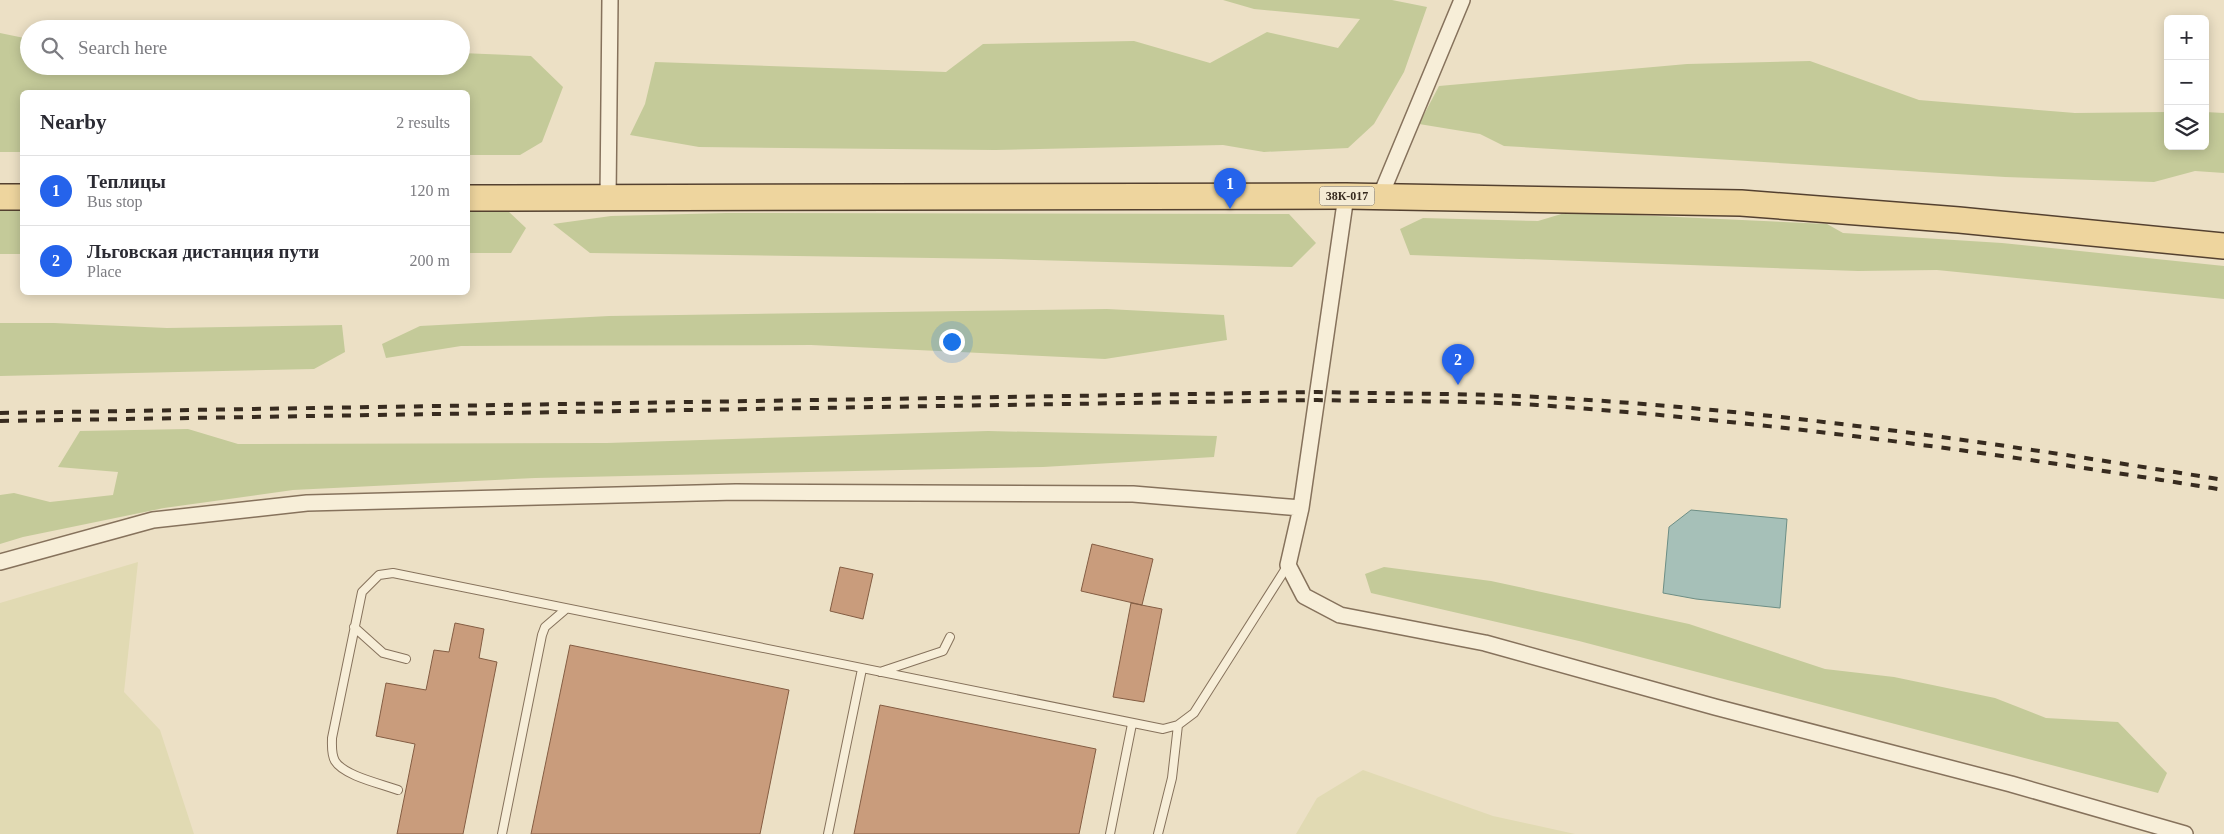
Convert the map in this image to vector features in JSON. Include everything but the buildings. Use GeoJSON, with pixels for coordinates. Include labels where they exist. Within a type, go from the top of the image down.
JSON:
{"type":"FeatureCollection","features":[{"type":"Feature","properties":{"kind":"main road","name":"38К-017"},"geometry":{"type":"LineString","coordinates":[[470,198],[1346,196],[1741,204],[1959,220],[2224,246]]}},
{"type":"Feature","properties":{"kind":"main road"},"geometry":{"type":"LineString","coordinates":[[0,197],[20,197]]}},
{"type":"Feature","properties":{"kind":"street"},"geometry":{"type":"LineString","coordinates":[[608,199],[610,0]]}},
{"type":"Feature","properties":{"kind":"street"},"geometry":{"type":"LineString","coordinates":[[1380,197],[1462,0]]}},
{"type":"Feature","properties":{"kind":"street"},"geometry":{"type":"LineString","coordinates":[[1346,196],[1301,508],[1288,565],[1304,596],[1340,615],[1485,643],[1715,707],[2011,784],[2185,834]]}},
{"type":"Feature","properties":{"kind":"street"},"geometry":{"type":"LineString","coordinates":[[0,562],[153,520],[307,503],[785,492],[1133,494],[1301,508]]}},
{"type":"Feature","properties":{"kind":"lane"},"geometry":{"type":"LineString","coordinates":[[398,790],[344,770],[335,761],[332,750],[332,738],[362,592],[379,575],[393,573],[879,673],[1163,729],[1178,725],[1194,713],[1288,565]]}},
{"type":"Feature","properties":{"kind":"lane"},"geometry":{"type":"LineString","coordinates":[[502,834],[542,635],[545,627],[566,608]]}},
{"type":"Feature","properties":{"kind":"lane"},"geometry":{"type":"LineString","coordinates":[[354,627],[384,653],[406,659]]}},
{"type":"Feature","properties":{"kind":"lane"},"geometry":{"type":"LineString","coordinates":[[879,673],[943,652],[950,637]]}},
{"type":"Feature","properties":{"kind":"lane"},"geometry":{"type":"LineString","coordinates":[[828,834],[862,669]]}},
{"type":"Feature","properties":{"kind":"lane"},"geometry":{"type":"LineString","coordinates":[[1110,834],[1132,724]]}},
{"type":"Feature","properties":{"kind":"lane"},"geometry":{"type":"LineString","coordinates":[[1158,834],[1172,778],[1178,725]]}},
{"type":"Feature","properties":{"kind":"shaded area"},"geometry":{"type":"Polygon","coordinates":[[[138,562],[124,692],[160,730],[194,834],[0,834],[0,603],[138,562]]]}},
{"type":"Feature","properties":{"kind":"shaded area"},"geometry":{"type":"Polygon","coordinates":[[[1363,770],[1493,816],[1575,834],[1296,834],[1317,798],[1363,770]]]}},
{"type":"Feature","properties":{"kind":"green space"},"geometry":{"type":"Polygon","coordinates":[[[1223,0],[1392,0],[1427,7],[1404,72],[1374,124],[1348,148],[1264,152],[1223,145],[995,150],[699,147],[630,135],[645,104],[655,62],[946,72],[983,44],[1134,41],[1210,63],[1267,32],[1338,48],[1360,19],[1254,9],[1223,0]]]}},
{"type":"Feature","properties":{"kind":"green space"},"geometry":{"type":"Polygon","coordinates":[[[0,33],[20,37],[20,75],[470,75],[470,53],[531,56],[563,87],[542,142],[520,155],[470,155],[470,90],[20,90],[20,152],[0,152],[0,33]]]}},
{"type":"Feature","properties":{"kind":"green space"},"geometry":{"type":"Polygon","coordinates":[[[1810,61],[1919,100],[2075,113],[2164,112],[2164,150],[2209,150],[2209,112],[2224,113],[2224,173],[2195,171],[2154,182],[2005,177],[1504,146],[1480,134],[1419,124],[1439,86],[1687,64],[1810,61]]]}},
{"type":"Feature","properties":{"kind":"green space"},"geometry":{"type":"Polygon","coordinates":[[[0,208],[20,208],[20,254],[0,254],[0,208]]]}},
{"type":"Feature","properties":{"kind":"green space"},"geometry":{"type":"Polygon","coordinates":[[[470,210],[508,211],[526,228],[511,253],[470,253],[470,210]]]}},
{"type":"Feature","properties":{"kind":"green space"},"geometry":{"type":"Polygon","coordinates":[[[1568,212],[1827,224],[1843,233],[2002,243],[2224,266],[2224,299],[1937,270],[1858,271],[1410,255],[1400,229],[1423,218],[1538,221],[1568,212]]]}},
{"type":"Feature","properties":{"kind":"green space"},"geometry":{"type":"Polygon","coordinates":[[[726,213],[1289,214],[1316,243],[1292,267],[1001,259],[590,253],[553,224],[611,216],[726,213]]]}},
{"type":"Feature","properties":{"kind":"green space"},"geometry":{"type":"Polygon","coordinates":[[[1107,309],[1224,315],[1227,340],[1105,359],[811,345],[461,346],[386,358],[382,344],[420,326],[609,316],[1107,309]]]}},
{"type":"Feature","properties":{"kind":"green space"},"geometry":{"type":"Polygon","coordinates":[[[0,323],[54,323],[167,328],[342,325],[345,352],[314,369],[0,376],[0,323]]]}},
{"type":"Feature","properties":{"kind":"green space"},"geometry":{"type":"Polygon","coordinates":[[[188,429],[238,444],[607,443],[988,431],[1217,436],[1214,457],[1043,467],[535,478],[293,490],[164,508],[23,537],[0,544],[0,495],[14,493],[50,502],[113,495],[118,472],[58,467],[80,431],[188,429]]]}},
{"type":"Feature","properties":{"kind":"green space"},"geometry":{"type":"Polygon","coordinates":[[[1384,567],[1491,581],[1689,624],[1825,669],[1894,677],[1995,698],[2046,718],[2118,722],[2167,773],[2158,793],[1579,641],[1371,593],[1365,574],[1384,567]]]}},
{"type":"Feature","properties":{"kind":"water"},"geometry":{"type":"Polygon","coordinates":[[[1691,510],[1787,519],[1780,608],[1696,599],[1663,593],[1669,527],[1691,510]]]}},
{"type":"Feature","properties":{"kind":"railway"},"geometry":{"type":"LineString","coordinates":[[0,413],[1318,392],[1483,395],[1624,402],[1796,419],[2053,453],[2224,480]]}},
{"type":"Feature","properties":{"kind":"railway"},"geometry":{"type":"LineString","coordinates":[[0,421],[1317,400],[1482,402],[1623,412],[1795,429],[2053,463],[2224,490]]}},
{"type":"Feature","properties":{"kind":"place","name":"Теплицы"},"geometry":{"type":"Point","coordinates":[1230,209]}},
{"type":"Feature","properties":{"kind":"place","name":"Льговская дистанция пути"},"geometry":{"type":"Point","coordinates":[1458,385]}}]}
